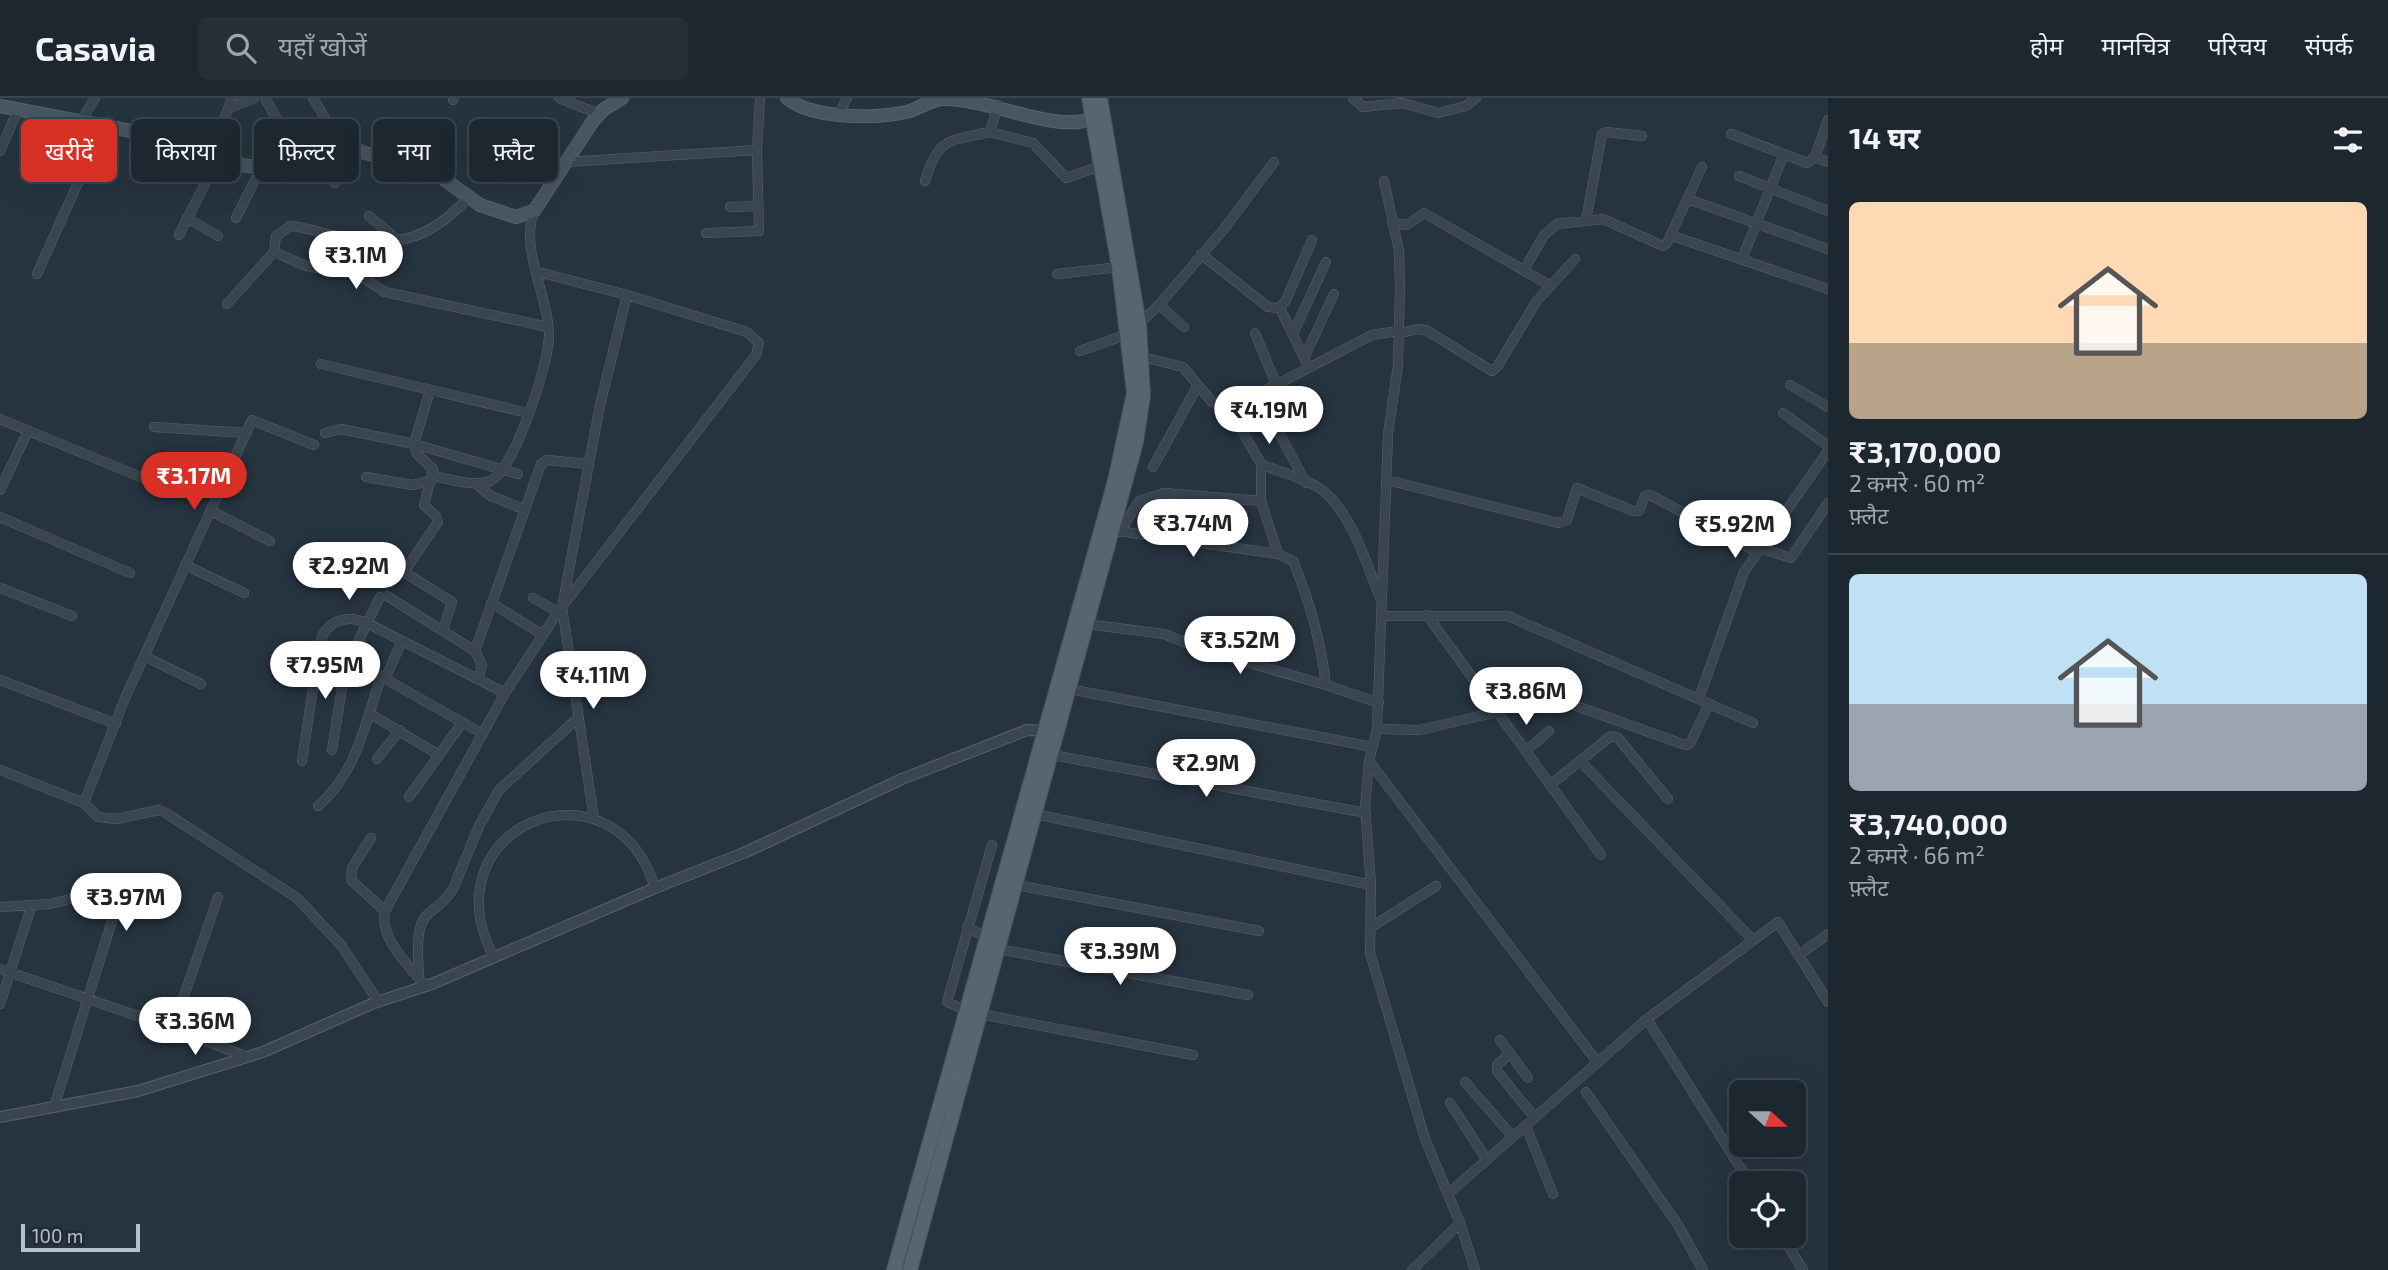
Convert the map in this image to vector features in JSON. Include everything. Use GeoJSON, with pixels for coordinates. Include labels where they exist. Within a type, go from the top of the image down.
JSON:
{"type":"FeatureCollection","features":[{"type":"Feature","properties":{"kind":"main road"},"geometry":{"type":"LineString","coordinates":[[359,151],[430,169],[468,197],[506,216],[524,216],[534,211],[602,107],[622,98]]}},
{"type":"Feature","properties":{"kind":"main road"},"geometry":{"type":"LineString","coordinates":[[787,98],[802,108],[839,114],[884,115],[907,112],[940,99],[998,103],[1073,124],[1092,119]]}},
{"type":"Feature","properties":{"kind":"main road"},"geometry":{"type":"LineString","coordinates":[[910,1270],[973,1012],[986,937],[997,923],[1016,885],[1052,755],[1051,732],[1070,642],[1133,405],[1128,334],[1119,267],[1089,98]]}},
{"type":"Feature","properties":{"kind":"main road"},"geometry":{"type":"LineString","coordinates":[[894,1270],[973,1012],[998,949],[997,923],[1003,875],[1051,732],[1069,689],[1115,531],[1136,442],[1143,396],[1139,324],[1100,98]]}},
{"type":"Feature","properties":{"kind":"main road"},"geometry":{"type":"LineString","coordinates":[[0,106],[70,119]]}},
{"type":"Feature","properties":{"kind":"street"},"geometry":{"type":"LineString","coordinates":[[82,119],[95,98]]}},
{"type":"Feature","properties":{"kind":"street"},"geometry":{"type":"LineString","coordinates":[[225,119],[232,98]]}},
{"type":"Feature","properties":{"kind":"street"},"geometry":{"type":"LineString","coordinates":[[228,109],[254,98]]}},
{"type":"Feature","properties":{"kind":"street"},"geometry":{"type":"LineString","coordinates":[[265,98],[277,119]]}},
{"type":"Feature","properties":{"kind":"street"},"geometry":{"type":"LineString","coordinates":[[313,98],[326,119]]}},
{"type":"Feature","properties":{"kind":"street"},"geometry":{"type":"LineString","coordinates":[[559,98],[602,107]]}},
{"type":"Feature","properties":{"kind":"street"},"geometry":{"type":"LineString","coordinates":[[706,233],[757,233],[760,98]]}},
{"type":"Feature","properties":{"kind":"street"},"geometry":{"type":"LineString","coordinates":[[839,114],[847,98]]}},
{"type":"Feature","properties":{"kind":"street"},"geometry":{"type":"LineString","coordinates":[[1353,98],[1363,107],[1403,103],[1438,113],[1466,106],[1476,98]]}},
{"type":"Feature","properties":{"kind":"street"},"geometry":{"type":"LineString","coordinates":[[990,132],[998,103]]}},
{"type":"Feature","properties":{"kind":"street"},"geometry":{"type":"LineString","coordinates":[[0,151],[18,110]]}},
{"type":"Feature","properties":{"kind":"street"},"geometry":{"type":"LineString","coordinates":[[1731,134],[1807,163],[1815,158],[1828,120]]}},
{"type":"Feature","properties":{"kind":"street"},"geometry":{"type":"LineString","coordinates":[[925,181],[931,160],[946,142],[990,132],[1032,143],[1066,178],[1101,166]]}},
{"type":"Feature","properties":{"kind":"street"},"geometry":{"type":"LineString","coordinates":[[1586,220],[1602,134],[1607,132],[1642,136]]}},
{"type":"Feature","properties":{"kind":"street"},"geometry":{"type":"LineString","coordinates":[[566,162],[757,150]]}},
{"type":"Feature","properties":{"kind":"street"},"geometry":{"type":"LineString","coordinates":[[1742,259],[1784,154]]}},
{"type":"Feature","properties":{"kind":"street"},"geometry":{"type":"LineString","coordinates":[[1815,158],[1828,162]]}},
{"type":"Feature","properties":{"kind":"street"},"geometry":{"type":"LineString","coordinates":[[1080,351],[1128,334],[1159,305],[1274,162]]}},
{"type":"Feature","properties":{"kind":"street"},"geometry":{"type":"LineString","coordinates":[[1524,270],[1550,227],[1586,220],[1611,221],[1663,246],[1703,167]]}},
{"type":"Feature","properties":{"kind":"street"},"geometry":{"type":"LineString","coordinates":[[1739,176],[1828,211]]}},
{"type":"Feature","properties":{"kind":"street"},"geometry":{"type":"LineString","coordinates":[[1384,181],[1399,251],[1398,365],[1388,434],[1379,704],[1377,729],[1369,761],[1366,813],[1371,885],[1370,953],[1417,1112],[1460,1223],[1475,1270]]}},
{"type":"Feature","properties":{"kind":"street"},"geometry":{"type":"LineString","coordinates":[[37,274],[78,182]]}},
{"type":"Feature","properties":{"kind":"street"},"geometry":{"type":"LineString","coordinates":[[179,234],[203,182]]}},
{"type":"Feature","properties":{"kind":"street"},"geometry":{"type":"LineString","coordinates":[[236,218],[254,182]]}},
{"type":"Feature","properties":{"kind":"street"},"geometry":{"type":"LineString","coordinates":[[227,304],[274,252],[276,236],[290,226],[365,242],[399,241],[438,226],[468,197]]}},
{"type":"Feature","properties":{"kind":"street"},"geometry":{"type":"LineString","coordinates":[[1688,199],[1828,249]]}},
{"type":"Feature","properties":{"kind":"street"},"geometry":{"type":"LineString","coordinates":[[730,207],[758,206]]}},
{"type":"Feature","properties":{"kind":"street"},"geometry":{"type":"LineString","coordinates":[[366,477],[412,485],[432,479],[475,483],[492,480],[504,468],[528,413],[547,351],[548,327],[528,234],[534,211]]}},
{"type":"Feature","properties":{"kind":"street"},"geometry":{"type":"LineString","coordinates":[[1392,223],[1407,225],[1424,214],[1550,286]]}},
{"type":"Feature","properties":{"kind":"street"},"geometry":{"type":"LineString","coordinates":[[369,216],[399,241]]}},
{"type":"Feature","properties":{"kind":"street"},"geometry":{"type":"LineString","coordinates":[[187,218],[218,236]]}},
{"type":"Feature","properties":{"kind":"street"},"geometry":{"type":"LineString","coordinates":[[1670,235],[1828,289]]}},
{"type":"Feature","properties":{"kind":"street"},"geometry":{"type":"LineString","coordinates":[[1306,363],[1293,334],[1280,314],[1280,307],[1286,300],[1312,240]]}},
{"type":"Feature","properties":{"kind":"street"},"geometry":{"type":"LineString","coordinates":[[274,252],[306,266],[359,275],[385,292],[548,327]]}},
{"type":"Feature","properties":{"kind":"street"},"geometry":{"type":"LineString","coordinates":[[1201,254],[1268,307],[1280,307]]}},
{"type":"Feature","properties":{"kind":"street"},"geometry":{"type":"LineString","coordinates":[[1142,357],[1183,367],[1212,402],[1228,406],[1258,394],[1306,363],[1372,335],[1426,330],[1492,371],[1536,302],[1575,258]]}},
{"type":"Feature","properties":{"kind":"street"},"geometry":{"type":"LineString","coordinates":[[1293,334],[1326,262]]}},
{"type":"Feature","properties":{"kind":"street"},"geometry":{"type":"LineString","coordinates":[[1057,275],[1119,267]]}},
{"type":"Feature","properties":{"kind":"street"},"geometry":{"type":"LineString","coordinates":[[421,984],[387,936],[382,923],[385,911],[505,693],[543,635],[758,349],[759,343],[747,332],[627,295],[538,272]]}},
{"type":"Feature","properties":{"kind":"street"},"geometry":{"type":"LineString","coordinates":[[1306,363],[1334,294]]}},
{"type":"Feature","properties":{"kind":"street"},"geometry":{"type":"LineString","coordinates":[[594,819],[560,610],[627,295]]}},
{"type":"Feature","properties":{"kind":"street"},"geometry":{"type":"LineString","coordinates":[[1159,305],[1184,327]]}},
{"type":"Feature","properties":{"kind":"street"},"geometry":{"type":"LineString","coordinates":[[1255,333],[1276,384]]}},
{"type":"Feature","properties":{"kind":"street"},"geometry":{"type":"LineString","coordinates":[[321,364],[528,413]]}},
{"type":"Feature","properties":{"kind":"street"},"geometry":{"type":"LineString","coordinates":[[1153,467],[1198,385]]}},
{"type":"Feature","properties":{"kind":"street"},"geometry":{"type":"LineString","coordinates":[[1790,386],[1828,407]]}},
{"type":"Feature","properties":{"kind":"street"},"geometry":{"type":"LineString","coordinates":[[430,390],[414,444],[417,454],[433,469],[424,505],[436,516],[438,522],[404,572],[452,602],[443,630]]}},
{"type":"Feature","properties":{"kind":"street"},"geometry":{"type":"LineString","coordinates":[[1258,394],[1306,483]]}},
{"type":"Feature","properties":{"kind":"street"},"geometry":{"type":"LineString","coordinates":[[1228,406],[1261,464],[1261,501],[1278,554]]}},
{"type":"Feature","properties":{"kind":"street"},"geometry":{"type":"LineString","coordinates":[[1483,692],[1511,685],[1524,686],[1685,745],[1690,744],[1740,581],[1828,448],[1783,412]]}},
{"type":"Feature","properties":{"kind":"street"},"geometry":{"type":"LineString","coordinates":[[0,419],[170,489]]}},
{"type":"Feature","properties":{"kind":"street"},"geometry":{"type":"LineString","coordinates":[[84,803],[144,656],[252,420],[314,445]]}},
{"type":"Feature","properties":{"kind":"street"},"geometry":{"type":"LineString","coordinates":[[154,427],[247,433]]}},
{"type":"Feature","properties":{"kind":"street"},"geometry":{"type":"LineString","coordinates":[[325,433],[341,429],[414,444],[518,474]]}},
{"type":"Feature","properties":{"kind":"street"},"geometry":{"type":"LineString","coordinates":[[0,490],[29,431]]}},
{"type":"Feature","properties":{"kind":"street"},"geometry":{"type":"LineString","coordinates":[[475,651],[523,509],[543,461],[589,464]]}},
{"type":"Feature","properties":{"kind":"street"},"geometry":{"type":"LineString","coordinates":[[1261,464],[1320,488],[1348,520],[1383,611]]}},
{"type":"Feature","properties":{"kind":"street"},"geometry":{"type":"LineString","coordinates":[[1387,480],[1558,523],[1567,520],[1577,488],[1633,511],[1639,511],[1645,496],[1650,495],[1758,550],[1791,558],[1828,503]]}},
{"type":"Feature","properties":{"kind":"street"},"geometry":{"type":"LineString","coordinates":[[475,483],[491,496],[523,509]]}},
{"type":"Feature","properties":{"kind":"street"},"geometry":{"type":"LineString","coordinates":[[1115,531],[1139,501],[1164,493],[1261,501]]}},
{"type":"Feature","properties":{"kind":"street"},"geometry":{"type":"LineString","coordinates":[[211,511],[270,541]]}},
{"type":"Feature","properties":{"kind":"street"},"geometry":{"type":"LineString","coordinates":[[0,517],[130,573]]}},
{"type":"Feature","properties":{"kind":"street"},"geometry":{"type":"LineString","coordinates":[[1115,531],[1278,554],[1293,561],[1307,595],[1321,648],[1326,685]]}},
{"type":"Feature","properties":{"kind":"street"},"geometry":{"type":"LineString","coordinates":[[185,565],[244,593]]}},
{"type":"Feature","properties":{"kind":"street"},"geometry":{"type":"LineString","coordinates":[[0,588],[72,616]]}},
{"type":"Feature","properties":{"kind":"street"},"geometry":{"type":"LineString","coordinates":[[332,750],[349,657],[384,597],[475,651],[482,665],[478,680]]}},
{"type":"Feature","properties":{"kind":"street"},"geometry":{"type":"LineString","coordinates":[[533,598],[560,610]]}},
{"type":"Feature","properties":{"kind":"street"},"geometry":{"type":"LineString","coordinates":[[491,603],[543,635]]}},
{"type":"Feature","properties":{"kind":"street"},"geometry":{"type":"LineString","coordinates":[[1383,611],[1427,615],[1508,616],[1753,723]]}},
{"type":"Feature","properties":{"kind":"street"},"geometry":{"type":"LineString","coordinates":[[1427,615],[1601,855]]}},
{"type":"Feature","properties":{"kind":"street"},"geometry":{"type":"LineString","coordinates":[[302,761],[320,642],[326,629],[343,619],[353,617],[367,623],[505,693]]}},
{"type":"Feature","properties":{"kind":"street"},"geometry":{"type":"LineString","coordinates":[[1086,624],[1164,634],[1204,650],[1326,685],[1379,704]]}},
{"type":"Feature","properties":{"kind":"street"},"geometry":{"type":"LineString","coordinates":[[318,806],[341,784],[358,747],[383,678],[402,641]]}},
{"type":"Feature","properties":{"kind":"street"},"geometry":{"type":"LineString","coordinates":[[320,642],[483,734]]}},
{"type":"Feature","properties":{"kind":"street"},"geometry":{"type":"LineString","coordinates":[[144,656],[201,684]]}},
{"type":"Feature","properties":{"kind":"street"},"geometry":{"type":"LineString","coordinates":[[0,680],[116,724]]}},
{"type":"Feature","properties":{"kind":"street"},"geometry":{"type":"LineString","coordinates":[[1069,689],[1373,747]]}},
{"type":"Feature","properties":{"kind":"street"},"geometry":{"type":"LineString","coordinates":[[1377,729],[1413,731],[1497,712]]}},
{"type":"Feature","properties":{"kind":"street"},"geometry":{"type":"LineString","coordinates":[[369,713],[439,755]]}},
{"type":"Feature","properties":{"kind":"street"},"geometry":{"type":"LineString","coordinates":[[421,984],[420,927],[429,913],[447,898],[453,889],[489,805],[515,772],[579,717]]}},
{"type":"Feature","properties":{"kind":"street"},"geometry":{"type":"LineString","coordinates":[[409,797],[462,723]]}},
{"type":"Feature","properties":{"kind":"street"},"geometry":{"type":"LineString","coordinates":[[377,758],[400,730]]}},
{"type":"Feature","properties":{"kind":"street"},"geometry":{"type":"LineString","coordinates":[[0,1117],[138,1091],[247,1058],[746,852],[902,779],[1027,730],[1051,732]]}},
{"type":"Feature","properties":{"kind":"street"},"geometry":{"type":"LineString","coordinates":[[1526,751],[1549,731]]}},
{"type":"Feature","properties":{"kind":"street"},"geometry":{"type":"LineString","coordinates":[[1550,785],[1611,736],[1618,738],[1668,799]]}},
{"type":"Feature","properties":{"kind":"street"},"geometry":{"type":"LineString","coordinates":[[1052,755],[1366,813]]}},
{"type":"Feature","properties":{"kind":"street"},"geometry":{"type":"LineString","coordinates":[[1369,761],[1598,1062]]}},
{"type":"Feature","properties":{"kind":"street"},"geometry":{"type":"LineString","coordinates":[[1580,761],[1753,940]]}},
{"type":"Feature","properties":{"kind":"street"},"geometry":{"type":"LineString","coordinates":[[0,770],[84,803],[98,817],[116,819],[159,810],[297,898],[341,945],[384,1000]]}},
{"type":"Feature","properties":{"kind":"street"},"geometry":{"type":"LineString","coordinates":[[494,958],[481,933],[477,905],[481,877],[494,852],[513,832],[538,819],[566,814],[594,819],[620,832],[640,852],[655,888]]}},
{"type":"Feature","properties":{"kind":"street"},"geometry":{"type":"LineString","coordinates":[[1035,814],[1371,885]]}},
{"type":"Feature","properties":{"kind":"street"},"geometry":{"type":"LineString","coordinates":[[371,838],[352,868],[351,880],[385,911]]}},
{"type":"Feature","properties":{"kind":"street"},"geometry":{"type":"LineString","coordinates":[[992,845],[947,1002],[973,1012],[1193,1055]]}},
{"type":"Feature","properties":{"kind":"street"},"geometry":{"type":"LineString","coordinates":[[987,862],[1003,875]]}},
{"type":"Feature","properties":{"kind":"street"},"geometry":{"type":"LineString","coordinates":[[1016,885],[1259,931]]}},
{"type":"Feature","properties":{"kind":"street"},"geometry":{"type":"LineString","coordinates":[[1370,928],[1436,886]]}},
{"type":"Feature","properties":{"kind":"street"},"geometry":{"type":"LineString","coordinates":[[0,907],[31,907],[106,890],[113,890],[120,895],[54,1107]]}},
{"type":"Feature","properties":{"kind":"street"},"geometry":{"type":"LineString","coordinates":[[173,1028],[218,897]]}},
{"type":"Feature","properties":{"kind":"street"},"geometry":{"type":"LineString","coordinates":[[0,1004],[31,907]]}},
{"type":"Feature","properties":{"kind":"street"},"geometry":{"type":"LineString","coordinates":[[1448,1194],[1647,1019],[1778,922],[1828,1002]]}},
{"type":"Feature","properties":{"kind":"street"},"geometry":{"type":"LineString","coordinates":[[967,927],[986,937]]}},
{"type":"Feature","properties":{"kind":"street"},"geometry":{"type":"LineString","coordinates":[[1799,955],[1828,934]]}},
{"type":"Feature","properties":{"kind":"street"},"geometry":{"type":"LineString","coordinates":[[998,949],[1248,995]]}},
{"type":"Feature","properties":{"kind":"street"},"geometry":{"type":"LineString","coordinates":[[0,969],[173,1028],[247,1058]]}},
{"type":"Feature","properties":{"kind":"street"},"geometry":{"type":"LineString","coordinates":[[1647,1019],[1742,1171]]}},
{"type":"Feature","properties":{"kind":"street"},"geometry":{"type":"LineString","coordinates":[[1500,1040],[1528,1078]]}},
{"type":"Feature","properties":{"kind":"street"},"geometry":{"type":"LineString","coordinates":[[1510,1053],[1497,1065],[1497,1071],[1535,1118]]}},
{"type":"Feature","properties":{"kind":"street"},"geometry":{"type":"LineString","coordinates":[[1465,1082],[1513,1137]]}},
{"type":"Feature","properties":{"kind":"street"},"geometry":{"type":"LineString","coordinates":[[1586,1092],[1678,1225],[1703,1270]]}},
{"type":"Feature","properties":{"kind":"street"},"geometry":{"type":"LineString","coordinates":[[1450,1103],[1487,1160]]}},
{"type":"Feature","properties":{"kind":"street"},"geometry":{"type":"LineString","coordinates":[[1526,1126],[1553,1194]]}},
{"type":"Feature","properties":{"kind":"street"},"geometry":{"type":"LineString","coordinates":[[1412,1270],[1460,1223]]}},
{"type":"Feature","properties":{"kind":"street"},"geometry":{"type":"LineString","coordinates":[[1790,1248],[1803,1270]]}}]}
